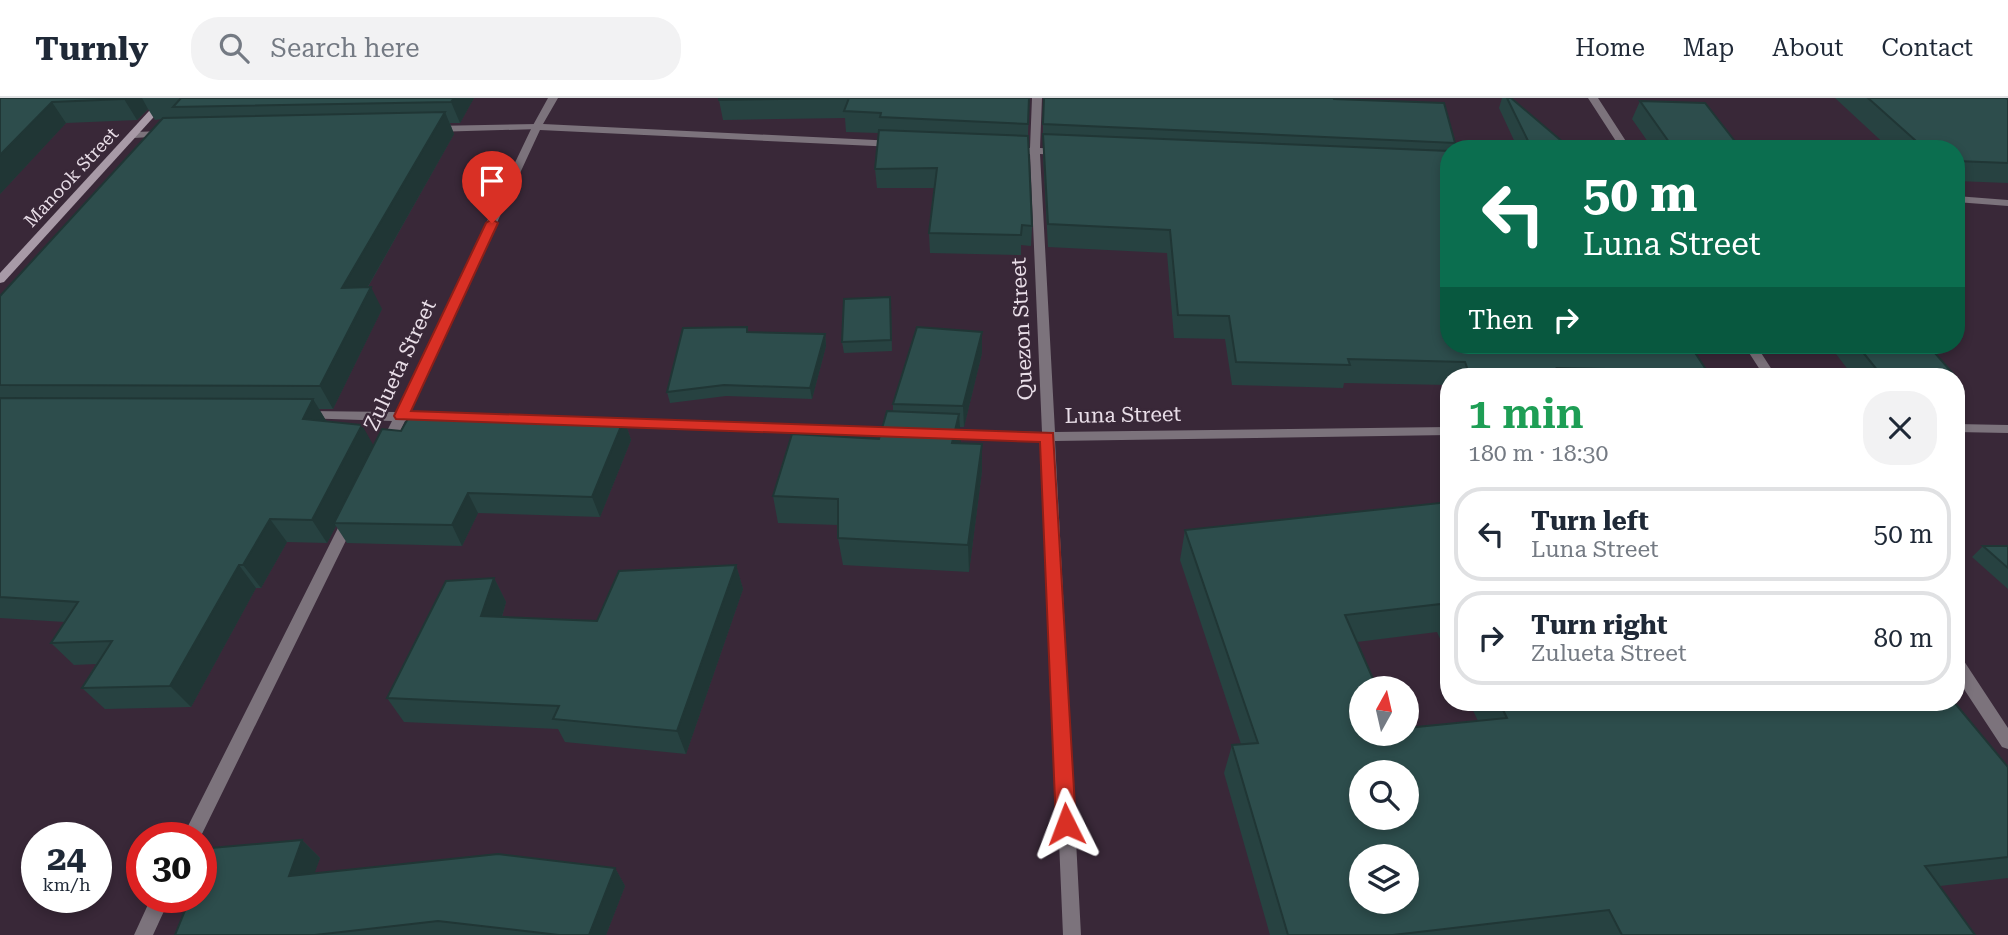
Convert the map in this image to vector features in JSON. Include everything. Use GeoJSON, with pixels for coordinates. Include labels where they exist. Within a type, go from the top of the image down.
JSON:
{"type":"FeatureCollection","features":[{"type":"Feature","properties":{"kind":"main road","name":"Manook Street"},"geometry":{"type":"LineString","coordinates":[[0,280],[166,98]]}},
{"type":"Feature","properties":{"kind":"street","name":"Zulueta Street"},"geometry":{"type":"LineString","coordinates":[[377,466],[553,98]]}},
{"type":"Feature","properties":{"kind":"street","name":"Quezon Street"},"geometry":{"type":"LineString","coordinates":[[1037,98],[1035,151],[1072,935]]}},
{"type":"Feature","properties":{"kind":"street"},"geometry":{"type":"LineString","coordinates":[[1594,98],[1620,140]]}},
{"type":"Feature","properties":{"kind":"street"},"geometry":{"type":"LineString","coordinates":[[426,129],[537,127],[911,145]]}},
{"type":"Feature","properties":{"kind":"street"},"geometry":{"type":"LineString","coordinates":[[134,135],[176,134]]}},
{"type":"Feature","properties":{"kind":"street"},"geometry":{"type":"LineString","coordinates":[[994,149],[1077,153]]}},
{"type":"Feature","properties":{"kind":"street"},"geometry":{"type":"LineString","coordinates":[[1965,200],[2008,202]]}},
{"type":"Feature","properties":{"kind":"street"},"geometry":{"type":"LineString","coordinates":[[291,415],[443,417]]}},
{"type":"Feature","properties":{"kind":"street","name":"Luna Street"},"geometry":{"type":"LineString","coordinates":[[594,422],[1048,437],[1440,431]]}},
{"type":"Feature","properties":{"kind":"street"},"geometry":{"type":"LineString","coordinates":[[1965,428],[2008,429]]}},
{"type":"Feature","properties":{"kind":"street"},"geometry":{"type":"LineString","coordinates":[[199,822],[358,503]]}},
{"type":"Feature","properties":{"kind":"street"},"geometry":{"type":"LineString","coordinates":[[1965,677],[2008,742]]}},
{"type":"Feature","properties":{"kind":"street"},"geometry":{"type":"LineString","coordinates":[[143,935],[154,913]]}},
{"type":"Feature","properties":{"kind":"building"},"geometry":{"type":"Polygon","coordinates":[[[0,98],[125,98],[52,102],[0,155],[0,98]]]}},
{"type":"Feature","properties":{"kind":"building"},"geometry":{"type":"Polygon","coordinates":[[[181,98],[454,98],[451,102],[173,107],[181,98]]]}},
{"type":"Feature","properties":{"kind":"building"},"geometry":{"type":"Polygon","coordinates":[[[719,98],[849,98],[719,100],[719,98]]]}},
{"type":"Feature","properties":{"kind":"building"},"geometry":{"type":"Polygon","coordinates":[[[849,98],[1029,98],[1028,124],[880,117],[881,113],[844,111],[849,98]]]}},
{"type":"Feature","properties":{"kind":"building"},"geometry":{"type":"Polygon","coordinates":[[[1044,98],[1334,98],[1444,103],[1454,140],[1440,140],[1440,142],[1043,124],[1044,98]]]}},
{"type":"Feature","properties":{"kind":"building"},"geometry":{"type":"Polygon","coordinates":[[[1507,98],[1511,98],[1560,140],[1528,140],[1507,98]]]}},
{"type":"Feature","properties":{"kind":"building"},"geometry":{"type":"Polygon","coordinates":[[[1868,98],[2008,99],[2008,163],[1965,161],[1965,140],[1915,140],[1868,98]]]}},
{"type":"Feature","properties":{"kind":"building"},"geometry":{"type":"Polygon","coordinates":[[[1640,101],[1705,103],[1734,140],[1668,140],[1640,101]]]}},
{"type":"Feature","properties":{"kind":"building"},"geometry":{"type":"Polygon","coordinates":[[[445,112],[342,288],[371,287],[320,386],[0,385],[0,296],[163,118],[445,112]]]}},
{"type":"Feature","properties":{"kind":"building"},"geometry":{"type":"Polygon","coordinates":[[[879,130],[1028,136],[1032,226],[1022,225],[1021,235],[929,233],[937,168],[875,169],[879,130]]]}},
{"type":"Feature","properties":{"kind":"building"},"geometry":{"type":"Polygon","coordinates":[[[1043,134],[1440,151],[1440,354],[1696,354],[1705,368],[1467,368],[1465,362],[1348,359],[1350,365],[1236,362],[1229,316],[1178,315],[1170,230],[1048,224],[1043,134]]]}},
{"type":"Feature","properties":{"kind":"building"},"geometry":{"type":"Polygon","coordinates":[[[890,297],[891,340],[842,342],[844,299],[890,297]]]}},
{"type":"Feature","properties":{"kind":"building"},"geometry":{"type":"Polygon","coordinates":[[[747,327],[747,332],[825,334],[810,388],[724,385],[667,392],[683,328],[747,327]]]}},
{"type":"Feature","properties":{"kind":"building"},"geometry":{"type":"Polygon","coordinates":[[[917,327],[982,332],[963,406],[893,404],[917,327]]]}},
{"type":"Feature","properties":{"kind":"building"},"geometry":{"type":"Polygon","coordinates":[[[1864,354],[1936,354],[1948,368],[1876,368],[1864,354]]]}},
{"type":"Feature","properties":{"kind":"building"},"geometry":{"type":"Polygon","coordinates":[[[0,398],[313,399],[303,419],[362,425],[312,520],[270,519],[243,565],[239,565],[170,686],[82,688],[112,641],[51,643],[78,602],[0,597],[0,398]]]}},
{"type":"Feature","properties":{"kind":"building"},"geometry":{"type":"Polygon","coordinates":[[[887,411],[959,414],[952,443],[982,444],[968,545],[838,538],[838,499],[773,496],[792,434],[879,439],[887,411]]]}},
{"type":"Feature","properties":{"kind":"building"},"geometry":{"type":"Polygon","coordinates":[[[410,415],[624,419],[592,497],[468,493],[452,525],[334,523],[382,429],[401,431],[410,415]]]}},
{"type":"Feature","properties":{"kind":"building"},"geometry":{"type":"Polygon","coordinates":[[[1440,503],[1440,604],[1345,615],[1372,676],[1349,676],[1349,746],[1419,746],[1419,727],[1507,718],[1504,711],[1961,711],[2008,767],[2008,857],[1925,866],[1975,935],[1622,935],[1609,910],[1393,935],[1288,935],[1232,745],[1258,743],[1185,530],[1440,503]]]}},
{"type":"Feature","properties":{"kind":"building"},"geometry":{"type":"Polygon","coordinates":[[[1983,546],[2008,546],[2008,568],[1983,546]]]}},
{"type":"Feature","properties":{"kind":"building"},"geometry":{"type":"Polygon","coordinates":[[[736,565],[677,731],[553,719],[559,706],[387,698],[446,581],[494,578],[481,616],[597,621],[619,571],[736,565]]]}},
{"type":"Feature","properties":{"kind":"building"},"geometry":{"type":"Polygon","coordinates":[[[302,840],[289,876],[498,854],[615,868],[589,935],[559,935],[438,921],[315,935],[175,935],[184,913],[217,913],[217,847],[302,840]]]}},
{"type":"Feature","properties":{"kind":"route"},"geometry":{"type":"LineString","coordinates":[[492,223],[401,416],[1048,437],[1066,824]]}}]}
